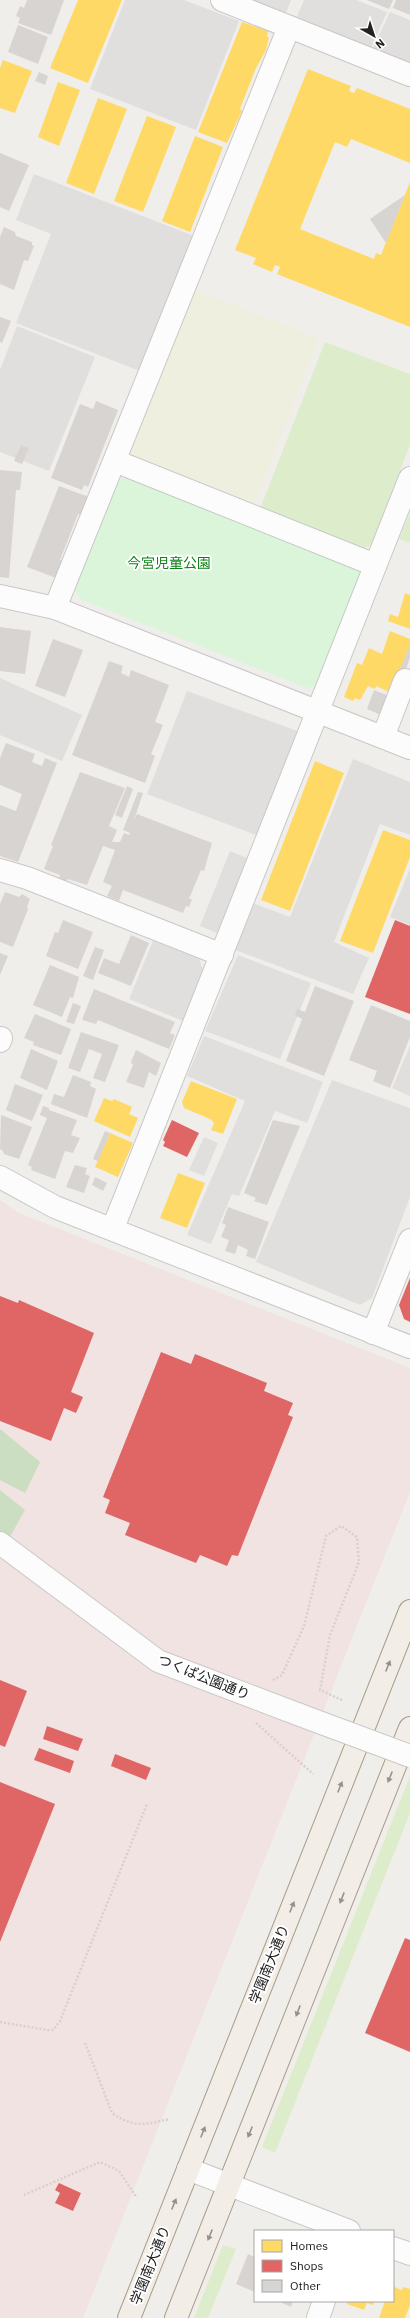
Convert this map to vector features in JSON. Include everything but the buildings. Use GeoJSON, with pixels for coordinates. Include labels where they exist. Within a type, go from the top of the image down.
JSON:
{"type":"FeatureCollection","features":[{"type":"Feature","properties":{"kind":"main road","name":"学園南大通り"},"geometry":{"type":"LineString","coordinates":[[129,2318],[410,1611]]}},
{"type":"Feature","properties":{"kind":"main road"},"geometry":{"type":"LineString","coordinates":[[176,2318],[410,1728]]}},
{"type":"Feature","properties":{"kind":"street"},"geometry":{"type":"LineString","coordinates":[[222,0],[410,75]]}},
{"type":"Feature","properties":{"kind":"street"},"geometry":{"type":"LineString","coordinates":[[55,608],[289,27]]}},
{"type":"Feature","properties":{"kind":"street"},"geometry":{"type":"LineString","coordinates":[[115,461],[375,565]]}},
{"type":"Feature","properties":{"kind":"street"},"geometry":{"type":"LineString","coordinates":[[113,1228],[410,478]]}},
{"type":"Feature","properties":{"kind":"street"},"geometry":{"type":"LineString","coordinates":[[0,596],[55,608],[410,748]]}},
{"type":"Feature","properties":{"kind":"street"},"geometry":{"type":"LineString","coordinates":[[383,737],[405,680]]}},
{"type":"Feature","properties":{"kind":"street"},"geometry":{"type":"LineString","coordinates":[[0,870],[27,878],[222,955]]}},
{"type":"Feature","properties":{"kind":"street"},"geometry":{"type":"LineString","coordinates":[[0,1177],[55,1207],[113,1228],[410,1347]]}},
{"type":"Feature","properties":{"kind":"street"},"geometry":{"type":"LineString","coordinates":[[373,1332],[410,1240]]}},
{"type":"Feature","properties":{"kind":"street","name":"つくば公園通り"},"geometry":{"type":"LineString","coordinates":[[0,1543],[158,1661],[410,1756]]}},
{"type":"Feature","properties":{"kind":"street"},"geometry":{"type":"LineString","coordinates":[[188,2169],[346,2230]]}},
{"type":"Feature","properties":{"kind":"street"},"geometry":{"type":"LineString","coordinates":[[394,2248],[410,2254]]}},
{"type":"Feature","properties":{"kind":"path"},"geometry":{"type":"LineString","coordinates":[[240,1692],[282,1674],[304,1626],[326,1536],[341,1526],[357,1537],[359,1562],[330,1635],[320,1690],[342,1700]]}},
{"type":"Feature","properties":{"kind":"path"},"geometry":{"type":"LineString","coordinates":[[253,1720],[313,1774]]}},
{"type":"Feature","properties":{"kind":"path"},"geometry":{"type":"LineString","coordinates":[[0,2022],[48,2030],[53,2030],[60,2022],[147,1804]]}},
{"type":"Feature","properties":{"kind":"path"},"geometry":{"type":"LineString","coordinates":[[85,2043],[112,2113],[123,2121],[133,2124],[143,2125],[170,2119]]}},
{"type":"Feature","properties":{"kind":"path"},"geometry":{"type":"LineString","coordinates":[[24,2195],[100,2162],[119,2171],[137,2198]]}},
{"type":"Feature","properties":{"kind":"shaded area"},"geometry":{"type":"Polygon","coordinates":[[[125,0],[184,0],[239,21],[196,130],[90,89],[125,0]]]}},
{"type":"Feature","properties":{"kind":"shaded area"},"geometry":{"type":"Polygon","coordinates":[[[253,0],[291,0],[286,13],[253,0]]]}},
{"type":"Feature","properties":{"kind":"shaded area"},"geometry":{"type":"Polygon","coordinates":[[[304,0],[356,0],[387,12],[370,50],[296,19],[304,0]]]}},
{"type":"Feature","properties":{"kind":"shaded area"},"geometry":{"type":"Polygon","coordinates":[[[390,12],[410,20],[410,64],[373,48],[390,12]]]}},
{"type":"Feature","properties":{"kind":"shaded area"},"geometry":{"type":"Polygon","coordinates":[[[34,174],[194,236],[140,371],[16,323],[51,234],[16,220],[34,174]]]}},
{"type":"Feature","properties":{"kind":"shaded area"},"geometry":{"type":"Polygon","coordinates":[[[17,326],[95,357],[49,471],[0,452],[0,370],[17,326]]]}},
{"type":"Feature","properties":{"kind":"shaded area"},"geometry":{"type":"Polygon","coordinates":[[[0,678],[82,715],[62,761],[0,735],[0,678]]]}},
{"type":"Feature","properties":{"kind":"shaded area"},"geometry":{"type":"Polygon","coordinates":[[[187,691],[300,732],[259,836],[147,794],[187,691]]]}},
{"type":"Feature","properties":{"kind":"shaded area"},"geometry":{"type":"Polygon","coordinates":[[[353,759],[410,782],[410,835],[380,824],[334,942],[369,958],[353,994],[235,950],[253,903],[290,917],[353,759]]]}},
{"type":"Feature","properties":{"kind":"shaded area"},"geometry":{"type":"Polygon","coordinates":[[[230,851],[247,858],[217,933],[200,926],[230,851]]]}},
{"type":"Feature","properties":{"kind":"shaded area"},"geometry":{"type":"Polygon","coordinates":[[[410,869],[410,925],[390,917],[410,869]]]}},
{"type":"Feature","properties":{"kind":"shaded area"},"geometry":{"type":"Polygon","coordinates":[[[153,941],[199,959],[203,970],[183,1021],[129,999],[153,941]]]}},
{"type":"Feature","properties":{"kind":"shaded area"},"geometry":{"type":"Polygon","coordinates":[[[238,955],[311,983],[280,1059],[205,1031],[238,955]]]}},
{"type":"Feature","properties":{"kind":"shaded area"},"geometry":{"type":"Polygon","coordinates":[[[204,1036],[323,1082],[307,1123],[275,1111],[239,1196],[232,1194],[211,1244],[187,1235],[245,1101],[187,1076],[204,1036]]]}},
{"type":"Feature","properties":{"kind":"shaded area"},"geometry":{"type":"Polygon","coordinates":[[[410,1046],[410,1096],[392,1088],[410,1046]]]}},
{"type":"Feature","properties":{"kind":"shaded area"},"geometry":{"type":"Polygon","coordinates":[[[332,1080],[410,1108],[410,1197],[372,1298],[360,1305],[256,1262],[332,1080]]]}},
{"type":"Feature","properties":{"kind":"shaded area"},"geometry":{"type":"Polygon","coordinates":[[[204,1137],[218,1143],[204,1176],[189,1170],[204,1137]]]}},
{"type":"Feature","properties":{"kind":"shaded area"},"geometry":{"type":"Polygon","coordinates":[[[0,1200],[17,1212],[410,1368],[410,1492],[83,2318],[0,2318],[0,1200]]]}},
{"type":"Feature","properties":{"kind":"green space"},"geometry":{"type":"Polygon","coordinates":[[[195,290],[319,338],[255,504],[130,456],[195,290]]]}},
{"type":"Feature","properties":{"kind":"green space"},"geometry":{"type":"Polygon","coordinates":[[[325,342],[410,374],[410,445],[371,545],[362,549],[260,509],[325,342]]]}},
{"type":"Feature","properties":{"kind":"green space","name":"今宮児童公園"},"geometry":{"type":"Polygon","coordinates":[[[130,476],[356,565],[360,575],[316,686],[307,688],[80,599],[75,590],[117,480],[130,476]]]}},
{"type":"Feature","properties":{"kind":"green space"},"geometry":{"type":"Polygon","coordinates":[[[410,513],[410,543],[399,539],[410,513]]]}},
{"type":"Feature","properties":{"kind":"green space"},"geometry":{"type":"Polygon","coordinates":[[[0,1429],[40,1462],[25,1493],[0,1480],[0,1429]]]}},
{"type":"Feature","properties":{"kind":"green space"},"geometry":{"type":"Polygon","coordinates":[[[0,1490],[25,1510],[8,1540],[0,1534],[0,1490]]]}},
{"type":"Feature","properties":{"kind":"green space"},"geometry":{"type":"Polygon","coordinates":[[[410,1776],[410,1813],[275,2153],[262,2147],[410,1776]]]}},
{"type":"Feature","properties":{"kind":"green space"},"geometry":{"type":"Polygon","coordinates":[[[223,2245],[236,2249],[208,2318],[194,2318],[223,2245]]]}}]}
